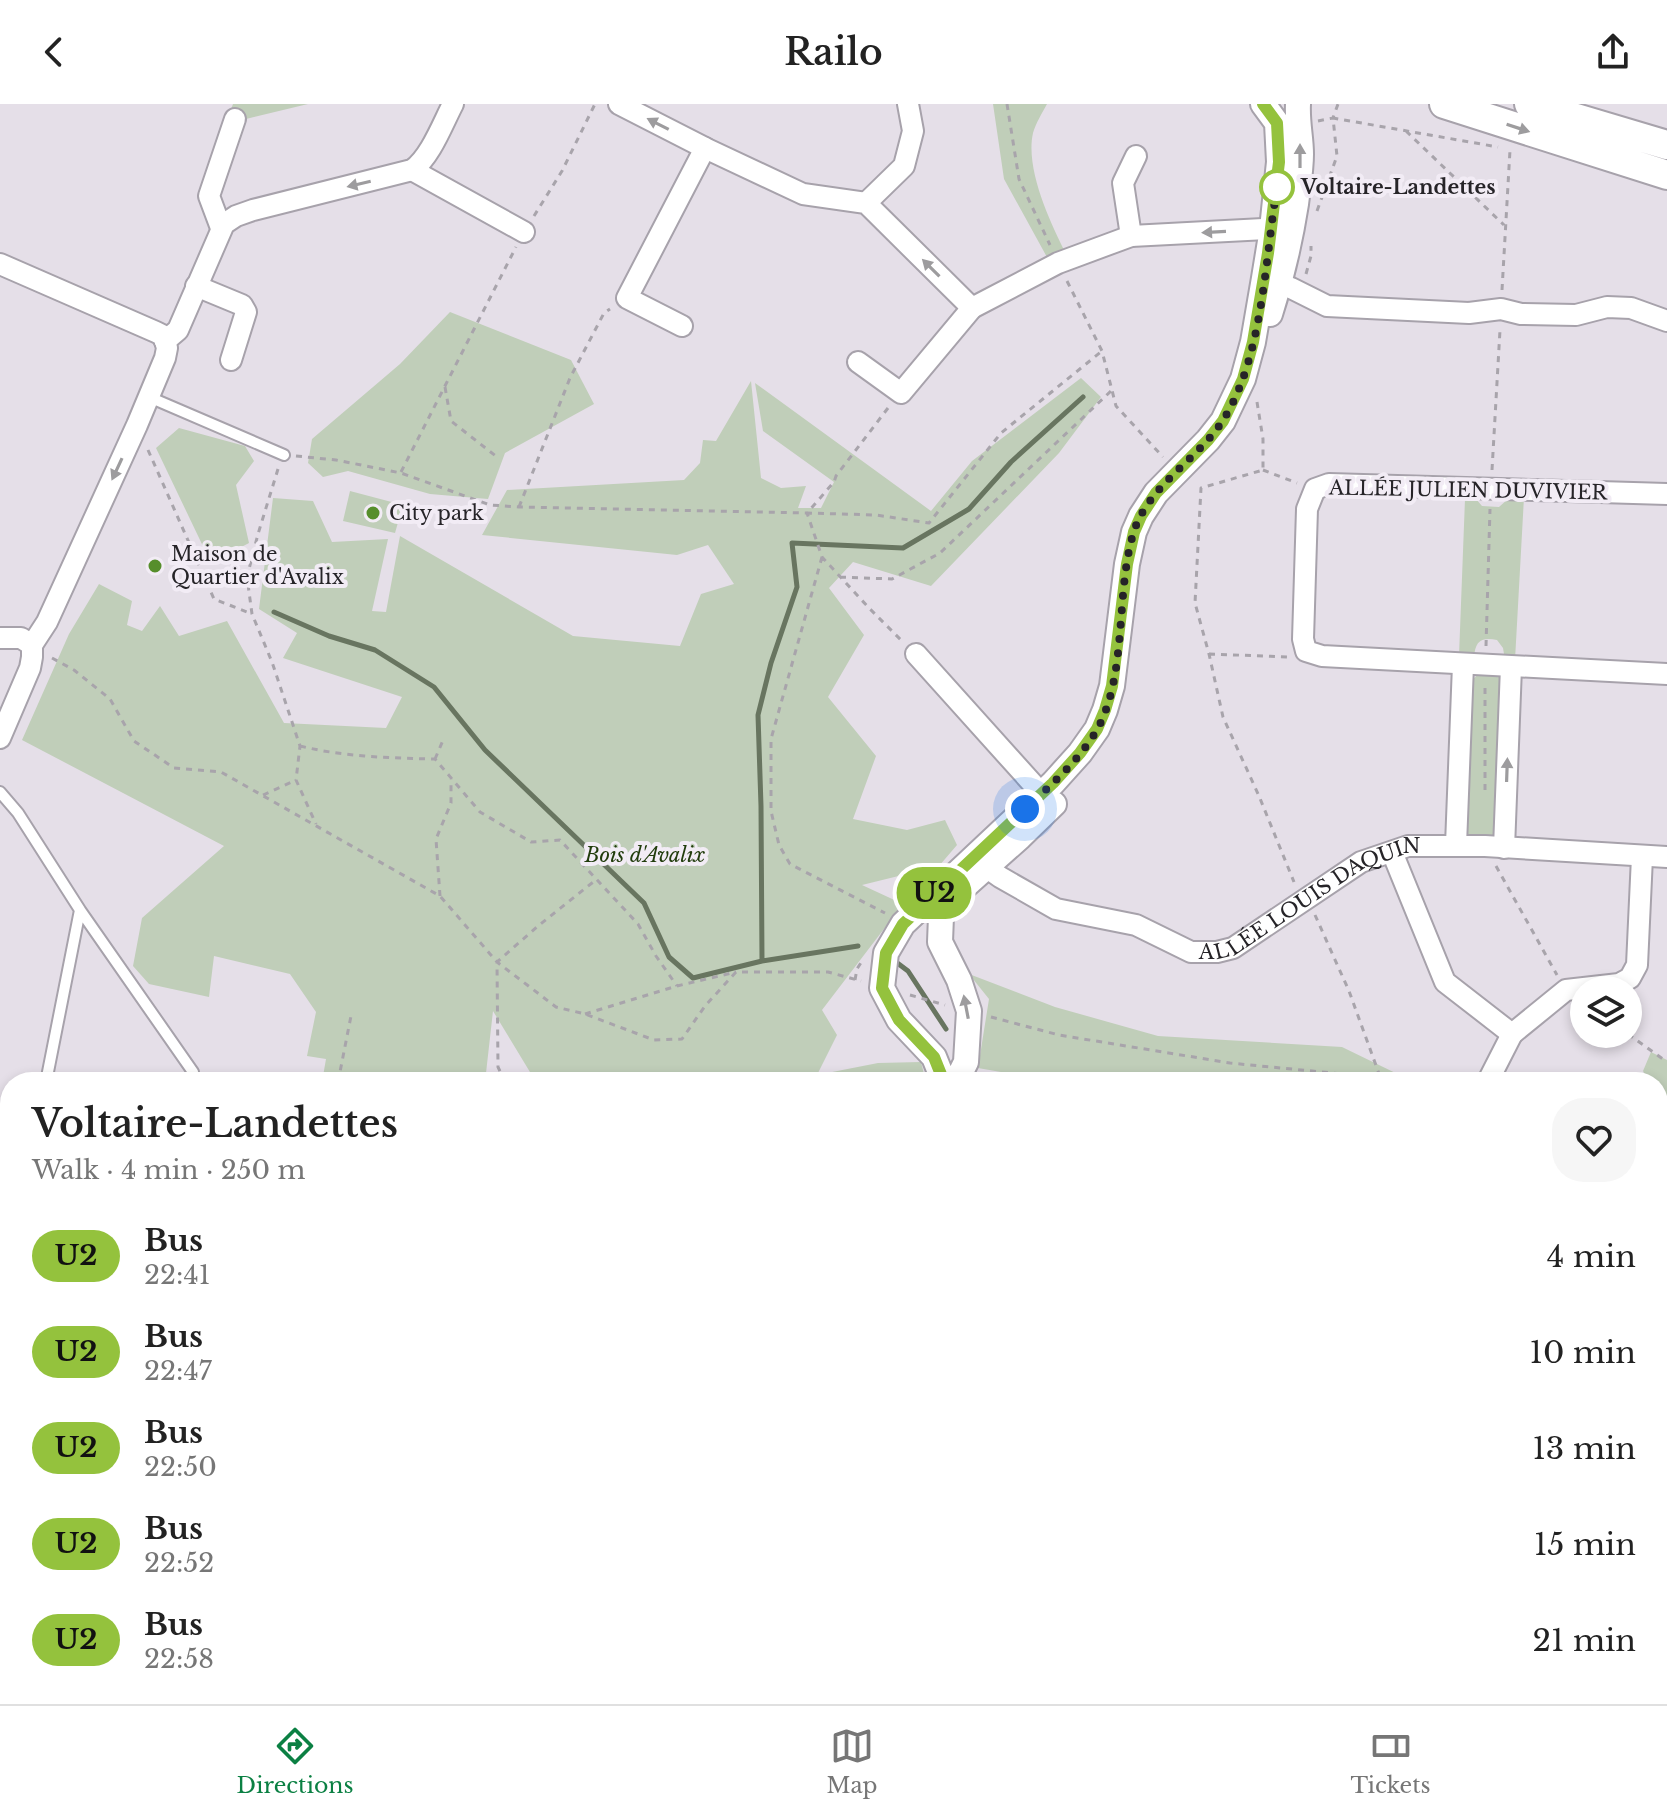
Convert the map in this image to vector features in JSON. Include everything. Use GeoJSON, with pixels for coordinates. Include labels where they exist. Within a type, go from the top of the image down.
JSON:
{"type":"FeatureCollection","features":[{"type":"Feature","properties":{"kind":"main road"},"geometry":{"type":"LineString","coordinates":[[1444,104],[1667,175]]}},
{"type":"Feature","properties":{"kind":"main road"},"geometry":{"type":"LineString","coordinates":[[1529,104],[1667,145]]}},
{"type":"Feature","properties":{"kind":"street"},"geometry":{"type":"LineString","coordinates":[[165,341],[178,330],[221,228],[236,216],[253,210],[412,170],[424,158],[453,104]]}},
{"type":"Feature","properties":{"kind":"street"},"geometry":{"type":"LineString","coordinates":[[619,104],[803,194],[866,203],[972,308]]}},
{"type":"Feature","properties":{"kind":"street"},"geometry":{"type":"LineString","coordinates":[[866,203],[904,166],[913,131],[908,104]]}},
{"type":"Feature","properties":{"kind":"street"},"geometry":{"type":"LineString","coordinates":[[940,1072],[934,1057],[899,1020],[882,988],[886,953],[903,924],[980,862],[1085,766],[1116,718],[1123,692],[1140,550],[1151,522],[1165,500],[1229,433],[1242,411],[1263,357],[1270,313],[1281,285],[1282,228],[1277,123],[1263,104]]}},
{"type":"Feature","properties":{"kind":"street"},"geometry":{"type":"LineString","coordinates":[[1282,228],[1299,183],[1301,152],[1297,122],[1302,113]]}},
{"type":"Feature","properties":{"kind":"street"},"geometry":{"type":"LineString","coordinates":[[221,228],[209,196],[235,119]]}},
{"type":"Feature","properties":{"kind":"street"},"geometry":{"type":"LineString","coordinates":[[682,326],[627,298],[705,148]]}},
{"type":"Feature","properties":{"kind":"street"},"geometry":{"type":"LineString","coordinates":[[1131,236],[1123,183],[1136,156]]}},
{"type":"Feature","properties":{"kind":"street"},"geometry":{"type":"LineString","coordinates":[[412,170],[524,232]]}},
{"type":"Feature","properties":{"kind":"street"},"geometry":{"type":"LineString","coordinates":[[858,362],[901,393],[972,308],[1058,263],[1131,236],[1282,228]]}},
{"type":"Feature","properties":{"kind":"street"},"geometry":{"type":"LineString","coordinates":[[0,264],[162,335],[167,348],[137,425],[47,622],[32,645],[30,668],[0,738]]}},
{"type":"Feature","properties":{"kind":"street"},"geometry":{"type":"LineString","coordinates":[[1281,285],[1327,306],[1469,313],[1501,309],[1521,314],[1576,315],[1607,307],[1631,308],[1667,321]]}},
{"type":"Feature","properties":{"kind":"street"},"geometry":{"type":"LineString","coordinates":[[1047,800],[1097,729],[1105,710],[1112,686],[1127,564],[1141,516],[1156,493],[1223,421],[1243,379],[1253,342],[1281,285]]}},
{"type":"Feature","properties":{"kind":"street"},"geometry":{"type":"LineString","coordinates":[[196,286],[242,305],[246,312],[231,360]]}},
{"type":"Feature","properties":{"kind":"street","name":"ALLÉE JULIEN DUVIVIER"},"geometry":{"type":"LineString","coordinates":[[1306,651],[1303,639],[1307,509],[1315,489],[1329,484],[1667,494]]}},
{"type":"Feature","properties":{"kind":"street"},"geometry":{"type":"LineString","coordinates":[[0,638],[21,638],[32,645]]}},
{"type":"Feature","properties":{"kind":"street"},"geometry":{"type":"LineString","coordinates":[[1306,651],[1322,656],[1463,665],[1667,674]]}},
{"type":"Feature","properties":{"kind":"street"},"geometry":{"type":"LineString","coordinates":[[916,654],[1047,800]]}},
{"type":"Feature","properties":{"kind":"street"},"geometry":{"type":"LineString","coordinates":[[1456,845],[1463,665]]}},
{"type":"Feature","properties":{"kind":"street"},"geometry":{"type":"LineString","coordinates":[[1495,847],[1511,667]]}},
{"type":"Feature","properties":{"kind":"street","name":"ALLÉE LOUIS DAQUIN"},"geometry":{"type":"LineString","coordinates":[[980,862],[1056,909],[1136,925],[1191,952],[1217,952],[1233,948],[1361,862],[1408,846],[1456,845],[1667,857]]}},
{"type":"Feature","properties":{"kind":"street"},"geometry":{"type":"LineString","coordinates":[[1392,852],[1445,982],[1512,1034]]}},
{"type":"Feature","properties":{"kind":"street"},"geometry":{"type":"LineString","coordinates":[[1493,1072],[1512,1034],[1566,990],[1619,984],[1630,978],[1637,965],[1642,857]]}},
{"type":"Feature","properties":{"kind":"street"},"geometry":{"type":"LineString","coordinates":[[961,1072],[966,1062],[969,1011],[959,980],[940,942],[941,916],[980,862]]}},
{"type":"Feature","properties":{"kind":"lane"},"geometry":{"type":"LineString","coordinates":[[149,397],[284,455]]}},
{"type":"Feature","properties":{"kind":"lane"},"geometry":{"type":"LineString","coordinates":[[0,792],[18,813],[80,910],[193,1072]]}},
{"type":"Feature","properties":{"kind":"lane"},"geometry":{"type":"LineString","coordinates":[[48,1072],[80,910]]}},
{"type":"Feature","properties":{"kind":"path"},"geometry":{"type":"LineString","coordinates":[[401,473],[524,232],[562,171],[595,104]]}},
{"type":"Feature","properties":{"kind":"path"},"geometry":{"type":"LineString","coordinates":[[1007,104],[1019,179],[1102,351],[1116,406],[1177,471]]}},
{"type":"Feature","properties":{"kind":"path"},"geometry":{"type":"LineString","coordinates":[[1315,213],[1321,205],[1337,156],[1333,118],[1338,104]]}},
{"type":"Feature","properties":{"kind":"path"},"geometry":{"type":"LineString","coordinates":[[1302,113],[1510,149],[1491,488],[1485,666],[1485,801]]}},
{"type":"Feature","properties":{"kind":"path"},"geometry":{"type":"LineString","coordinates":[[1406,131],[1506,227]]}},
{"type":"Feature","properties":{"kind":"path"},"geometry":{"type":"LineString","coordinates":[[1281,285],[1311,256],[1311,245]]}},
{"type":"Feature","properties":{"kind":"path"},"geometry":{"type":"LineString","coordinates":[[519,507],[570,378],[604,313],[627,298]]}},
{"type":"Feature","properties":{"kind":"path"},"geometry":{"type":"LineString","coordinates":[[316,824],[296,780],[300,746],[252,614],[247,577],[271,488],[284,455],[336,460],[401,473],[490,505],[876,515],[929,523],[1001,433],[1102,351]]}},
{"type":"Feature","properties":{"kind":"path"},"geometry":{"type":"LineString","coordinates":[[1254,385],[1263,439],[1263,470]]}},
{"type":"Feature","properties":{"kind":"path"},"geometry":{"type":"LineString","coordinates":[[445,387],[451,421],[497,457]]}},
{"type":"Feature","properties":{"kind":"path"},"geometry":{"type":"LineString","coordinates":[[840,577],[892,579],[940,553],[1112,390]]}},
{"type":"Feature","properties":{"kind":"path"},"geometry":{"type":"LineString","coordinates":[[807,513],[901,393]]}},
{"type":"Feature","properties":{"kind":"path"},"geometry":{"type":"LineString","coordinates":[[137,425],[214,599],[252,614]]}},
{"type":"Feature","properties":{"kind":"path"},"geometry":{"type":"LineString","coordinates":[[1315,489],[1263,470],[1201,488],[1195,603],[1223,717],[1295,884],[1308,899],[1349,991],[1378,1072]]}},
{"type":"Feature","properties":{"kind":"path"},"geometry":{"type":"LineString","coordinates":[[807,513],[822,557],[916,654]]}},
{"type":"Feature","properties":{"kind":"path"},"geometry":{"type":"LineString","coordinates":[[822,557],[771,739],[771,811],[779,845],[790,864],[890,916]]}},
{"type":"Feature","properties":{"kind":"path"},"geometry":{"type":"LineString","coordinates":[[32,645],[74,670],[110,699],[134,741],[174,768],[221,772],[440,896],[497,962],[556,1007],[585,1014],[654,1040],[682,1039],[705,1006],[736,972]]}},
{"type":"Feature","properties":{"kind":"path"},"geometry":{"type":"LineString","coordinates":[[1209,654],[1289,657],[1306,651]]}},
{"type":"Feature","properties":{"kind":"path"},"geometry":{"type":"LineString","coordinates":[[435,759],[444,738]]}},
{"type":"Feature","properties":{"kind":"path"},"geometry":{"type":"LineString","coordinates":[[300,746],[332,754],[435,759],[480,812],[531,842],[560,840],[638,924],[677,986]]}},
{"type":"Feature","properties":{"kind":"path"},"geometry":{"type":"LineString","coordinates":[[440,896],[436,839],[451,803],[451,778]]}},
{"type":"Feature","properties":{"kind":"path"},"geometry":{"type":"LineString","coordinates":[[263,795],[296,780]]}},
{"type":"Feature","properties":{"kind":"path"},"geometry":{"type":"LineString","coordinates":[[1495,847],[1566,990]]}},
{"type":"Feature","properties":{"kind":"path"},"geometry":{"type":"LineString","coordinates":[[497,962],[597,879]]}},
{"type":"Feature","properties":{"kind":"path"},"geometry":{"type":"LineString","coordinates":[[585,1014],[736,972],[828,972],[855,980],[857,969],[866,956]]}},
{"type":"Feature","properties":{"kind":"path"},"geometry":{"type":"LineString","coordinates":[[497,962],[500,1072]]}},
{"type":"Feature","properties":{"kind":"path"},"geometry":{"type":"LineString","coordinates":[[911,996],[1059,1035],[1230,1063],[1322,1072]]}},
{"type":"Feature","properties":{"kind":"path"},"geometry":{"type":"LineString","coordinates":[[340,1072],[351,1016]]}},
{"type":"Feature","properties":{"kind":"path"},"geometry":{"type":"LineString","coordinates":[[1642,1044],[1667,1062]]}},
{"type":"Feature","properties":{"kind":"green space"},"geometry":{"type":"Polygon","coordinates":[[[233,104],[308,104],[246,119],[230,112],[233,104]]]}},
{"type":"Feature","properties":{"kind":"green space"},"geometry":{"type":"Polygon","coordinates":[[[993,104],[1047,104],[1033,133],[1033,163],[1040,195],[1066,254],[1048,259],[1004,179],[993,104]]]}},
{"type":"Feature","properties":{"kind":"green space"},"geometry":{"type":"Polygon","coordinates":[[[450,312],[571,360],[594,404],[505,453],[488,499],[430,494],[348,471],[323,477],[308,463],[312,439],[400,364],[450,312]]]}},
{"type":"Feature","properties":{"kind":"green space","name":"Bois d'Avalix"},"geometry":{"type":"Polygon","coordinates":[[[1081,378],[1101,397],[1059,453],[931,586],[853,562],[829,588],[864,635],[828,697],[876,756],[853,819],[907,830],[945,820],[957,845],[939,866],[862,885],[903,904],[822,1010],[837,1035],[818,1072],[530,1072],[493,1011],[486,1072],[324,1072],[326,1059],[307,1056],[316,1012],[290,974],[214,956],[209,997],[149,984],[133,966],[142,918],[224,846],[22,740],[69,634],[99,584],[132,601],[127,625],[142,631],[160,606],[179,636],[227,621],[284,723],[386,728],[402,697],[283,658],[297,633],[259,609],[273,498],[313,501],[332,542],[388,539],[372,611],[386,612],[400,536],[573,636],[680,646],[701,594],[734,584],[708,545],[677,555],[482,535],[507,490],[684,480],[700,463],[703,440],[716,441],[751,381],[761,478],[781,488],[806,486],[798,508],[821,508],[834,482],[763,431],[755,383],[931,511],[972,461],[1081,378]]]}},
{"type":"Feature","properties":{"kind":"green space"},"geometry":{"type":"Polygon","coordinates":[[[179,428],[245,446],[254,461],[236,485],[249,543],[211,563],[156,448],[179,428]]]}},
{"type":"Feature","properties":{"kind":"green space","name":"City park"},"geometry":{"type":"Polygon","coordinates":[[[350,491],[403,505],[395,533],[343,521],[350,491]]]}},
{"type":"Feature","properties":{"kind":"green space"},"geometry":{"type":"Polygon","coordinates":[[[1524,497],[1515,660],[1505,660],[1503,648],[1497,640],[1491,639],[1477,644],[1474,658],[1459,656],[1465,499],[1476,499],[1482,506],[1499,507],[1508,499],[1524,497]]]}},
{"type":"Feature","properties":{"kind":"green space"},"geometry":{"type":"Polygon","coordinates":[[[1477,675],[1498,676],[1504,684],[1497,835],[1491,842],[1470,840],[1463,832],[1469,684],[1477,675]]]}},
{"type":"Feature","properties":{"kind":"green space"},"geometry":{"type":"Polygon","coordinates":[[[969,974],[1055,1007],[1158,1036],[1342,1047],[1393,1072],[1001,1072],[978,1068],[989,999],[969,974]]]}},
{"type":"Feature","properties":{"kind":"green space"},"geometry":{"type":"Polygon","coordinates":[[[1651,1052],[1667,1060],[1667,1072],[1643,1071],[1651,1052]]]}},
{"type":"Feature","properties":{"kind":"green space","name":"Bois d'Avalix"},"geometry":{"type":"Polygon","coordinates":[[[921,1062],[924,1072],[832,1072],[878,1063],[921,1062]]]}},
{"type":"Feature","properties":{"kind":"waterway"},"geometry":{"type":"LineString","coordinates":[[274,612],[329,636],[375,650],[434,687],[485,750],[644,903],[669,957],[693,978],[762,961],[758,715],[771,663],[797,587],[792,543],[903,548],[969,509],[1011,462],[1083,397]]}},
{"type":"Feature","properties":{"kind":"waterway"},"geometry":{"type":"LineString","coordinates":[[762,961],[858,946]]}},
{"type":"Feature","properties":{"kind":"waterway"},"geometry":{"type":"LineString","coordinates":[[896,962],[908,971],[946,1029]]}},
{"type":"Feature","properties":{"kind":"bus line","name":"U2"},"geometry":{"type":"LineString","coordinates":[[941,1072],[934,1057],[899,1020],[882,988],[886,953],[903,924],[1053,783],[1097,729],[1112,686],[1127,564],[1134,532],[1156,493],[1223,421],[1243,379],[1253,342],[1274,214],[1279,162],[1277,123],[1263,104]]}},
{"type":"Feature","properties":{"kind":"place","name":"Voltaire-Landettes"},"geometry":{"type":"Point","coordinates":[1277,187]}},
{"type":"Feature","properties":{"kind":"place","name":"City park"},"geometry":{"type":"Point","coordinates":[373,513]}},
{"type":"Feature","properties":{"kind":"place","name":"Maison de Quartier d'Avalix"},"geometry":{"type":"Point","coordinates":[155,566]}},
{"type":"Feature","properties":{"kind":"route"},"geometry":{"type":"LineString","coordinates":[[1025,809],[1080,753],[1097,729],[1105,710],[1117,654],[1127,564],[1141,516],[1156,493],[1208,440],[1235,399],[1253,342],[1277,187]]}}]}
